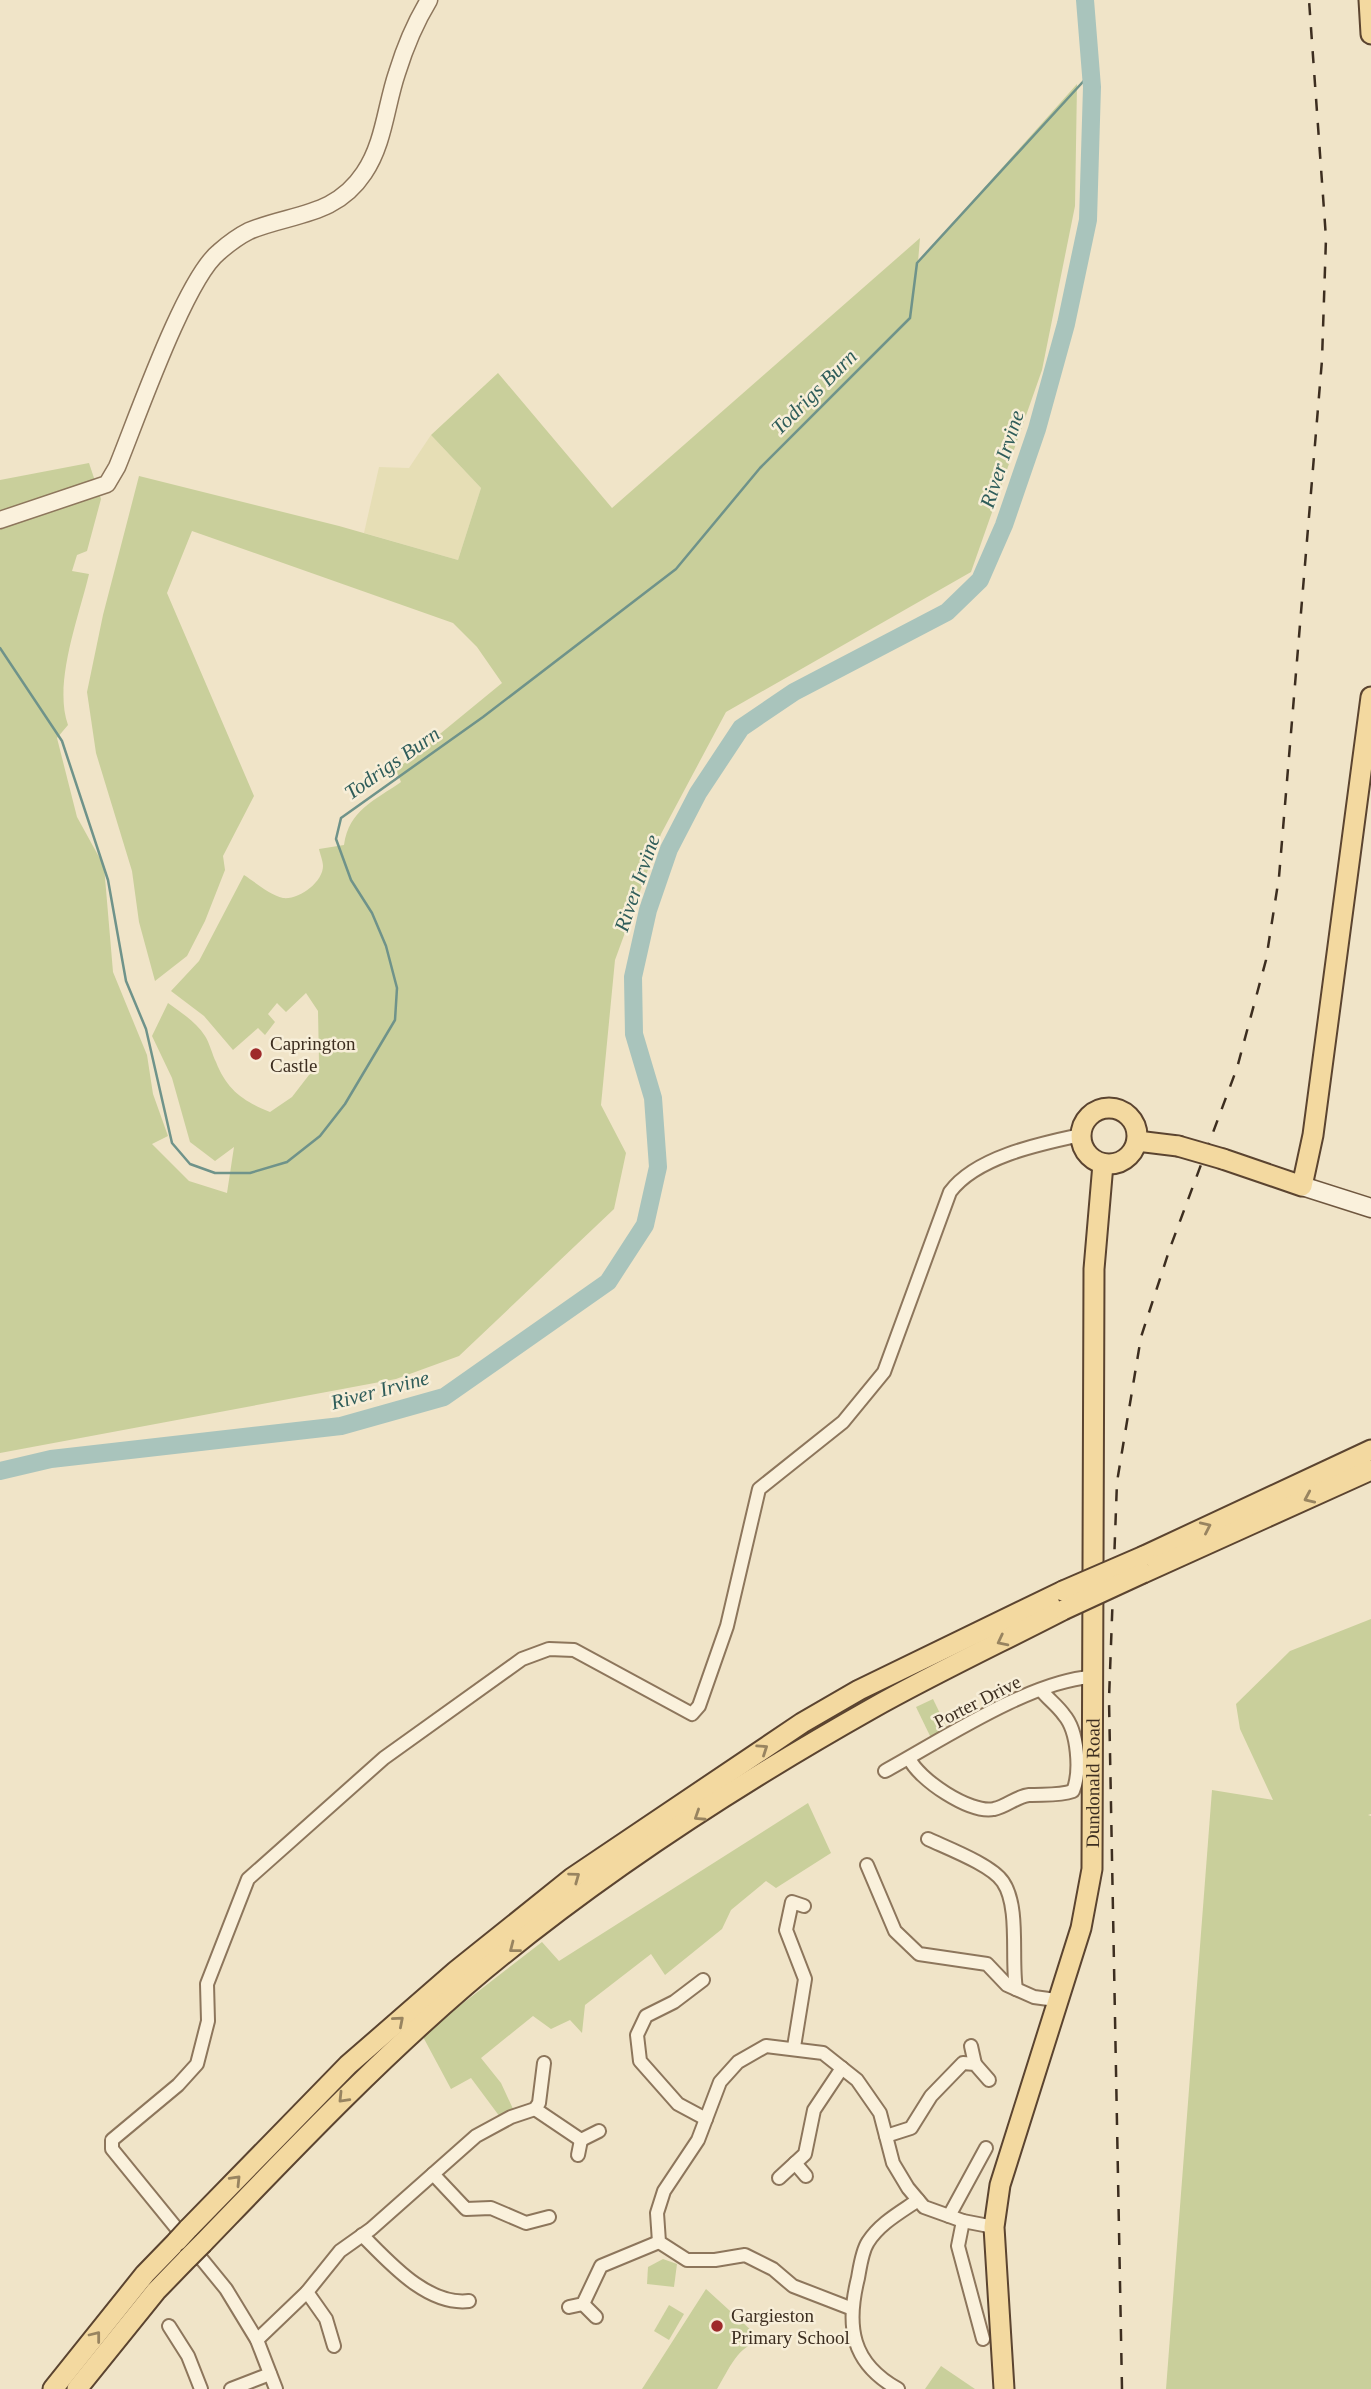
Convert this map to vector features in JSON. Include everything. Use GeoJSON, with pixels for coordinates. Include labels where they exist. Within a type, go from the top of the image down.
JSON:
{"type":"FeatureCollection","features":[{"type":"Feature","properties":{"kind":"main road"},"geometry":{"type":"LineString","coordinates":[[1369,0],[1371,34]]}},
{"type":"Feature","properties":{"kind":"main road"},"geometry":{"type":"LineString","coordinates":[[1303,1186],[1313,1135],[1371,696]]}},
{"type":"Feature","properties":{"kind":"main road"},"geometry":{"type":"LineString","coordinates":[[1109,1107],[1128,1114],[1135,1124],[1137,1141],[1126,1159],[1103,1164],[1086,1153],[1081,1135],[1089,1116],[1109,1107]]}},
{"type":"Feature","properties":{"kind":"main road"},"geometry":{"type":"LineString","coordinates":[[1137,1141],[1178,1146],[1371,1208]]}},
{"type":"Feature","properties":{"kind":"main road","name":"Dundonald Road"},"geometry":{"type":"LineString","coordinates":[[1004,2389],[995,2227],[1000,2185],[1056,2000],[1081,1928],[1093,1868],[1091,1677],[1094,1269],[1103,1164]]}},
{"type":"Feature","properties":{"kind":"main road"},"geometry":{"type":"LineString","coordinates":[[1144,1564],[1371,1450]]}},
{"type":"Feature","properties":{"kind":"main road"},"geometry":{"type":"LineString","coordinates":[[53,2389],[145,2274],[348,2065],[456,1971],[572,1878],[802,1723],[859,1690],[1144,1564],[1371,1470]]}},
{"type":"Feature","properties":{"kind":"main road"},"geometry":{"type":"LineString","coordinates":[[77,2389],[156,2291],[359,2081],[467,1985],[579,1897],[695,1818],[871,1709],[1063,1600]]}},
{"type":"Feature","properties":{"kind":"street"},"geometry":{"type":"LineString","coordinates":[[0,520],[107,484],[117,467],[187,299],[216,254],[248,232],[306,216],[337,201],[363,174],[376,151],[397,72],[416,22],[429,0]]}},
{"type":"Feature","properties":{"kind":"street"},"geometry":{"type":"LineString","coordinates":[[276,2389],[257,2340],[226,2289],[112,2149],[112,2140],[178,2085],[197,2064],[208,2021],[207,1984],[248,1880],[384,1758],[522,1659],[550,1649],[574,1650],[692,1714],[699,1706],[727,1626],[759,1489],[843,1422],[884,1372],[950,1192],[961,1177],[1028,1146],[1081,1135]]}},
{"type":"Feature","properties":{"kind":"street","name":"Porter Drive"},"geometry":{"type":"LineString","coordinates":[[886,1771],[1041,1690],[1076,1678],[1091,1677]]}},
{"type":"Feature","properties":{"kind":"street"},"geometry":{"type":"LineString","coordinates":[[909,1758],[914,1771],[928,1783],[981,1809],[994,1810],[1026,1795],[1065,1794],[1073,1791],[1077,1781],[1073,1728],[1064,1713],[1041,1690]]}},
{"type":"Feature","properties":{"kind":"street"},"geometry":{"type":"LineString","coordinates":[[928,1839],[993,1872],[1003,1882],[1010,1900],[1016,1989]]}},
{"type":"Feature","properties":{"kind":"street"},"geometry":{"type":"LineString","coordinates":[[867,1865],[895,1931],[919,1954],[987,1964],[1007,1985],[1034,1997],[1056,2000]]}},
{"type":"Feature","properties":{"kind":"street"},"geometry":{"type":"LineString","coordinates":[[782,1890],[798,1904],[786,1930],[805,1979],[794,2047]]}},
{"type":"Feature","properties":{"kind":"street"},"geometry":{"type":"LineString","coordinates":[[703,1980],[674,2002],[646,2016],[637,2035],[640,2061],[678,2104],[706,2119]]}},
{"type":"Feature","properties":{"kind":"street"},"geometry":{"type":"LineString","coordinates":[[659,2242],[657,2213],[664,2190],[678,2173],[706,2119],[720,2081],[738,2062],[766,2046],[794,2047],[823,2053],[842,2068],[857,2080],[880,2113],[893,2163],[924,2207],[963,2221],[995,2227]]}},
{"type":"Feature","properties":{"kind":"street"},"geometry":{"type":"LineString","coordinates":[[971,2046],[975,2064],[989,2080]]}},
{"type":"Feature","properties":{"kind":"street"},"geometry":{"type":"LineString","coordinates":[[886,2136],[911,2128],[947,2078],[963,2063],[975,2064]]}},
{"type":"Feature","properties":{"kind":"street"},"geometry":{"type":"LineString","coordinates":[[779,2178],[805,2154],[814,2110],[842,2068]]}},
{"type":"Feature","properties":{"kind":"street"},"geometry":{"type":"LineString","coordinates":[[257,2340],[307,2292],[340,2250],[362,2235],[377,2215],[433,2174],[476,2136],[511,2117],[535,2109],[539,2104],[548,2069]]}},
{"type":"Feature","properties":{"kind":"street"},"geometry":{"type":"LineString","coordinates":[[535,2109],[581,2140]]}},
{"type":"Feature","properties":{"kind":"street"},"geometry":{"type":"LineString","coordinates":[[581,2140],[598,2131]]}},
{"type":"Feature","properties":{"kind":"street"},"geometry":{"type":"LineString","coordinates":[[578,2155],[581,2140]]}},
{"type":"Feature","properties":{"kind":"street"},"geometry":{"type":"LineString","coordinates":[[949,2216],[986,2148]]}},
{"type":"Feature","properties":{"kind":"street"},"geometry":{"type":"LineString","coordinates":[[795,2163],[806,2176]]}},
{"type":"Feature","properties":{"kind":"street"},"geometry":{"type":"LineString","coordinates":[[433,2174],[466,2209],[491,2208],[524,2229],[549,2217]]}},
{"type":"Feature","properties":{"kind":"street"},"geometry":{"type":"LineString","coordinates":[[898,2389],[864,2363],[854,2339],[850,2308],[868,2242],[886,2222],[918,2200]]}},
{"type":"Feature","properties":{"kind":"street"},"geometry":{"type":"LineString","coordinates":[[963,2221],[958,2246],[983,2339]]}},
{"type":"Feature","properties":{"kind":"street"},"geometry":{"type":"LineString","coordinates":[[362,2235],[409,2279],[432,2293],[462,2304]]}},
{"type":"Feature","properties":{"kind":"street"},"geometry":{"type":"LineString","coordinates":[[583,2304],[601,2266],[659,2242]]}},
{"type":"Feature","properties":{"kind":"street"},"geometry":{"type":"LineString","coordinates":[[659,2242],[687,2260],[715,2260],[745,2255],[774,2269],[793,2287],[850,2308]]}},
{"type":"Feature","properties":{"kind":"street"},"geometry":{"type":"LineString","coordinates":[[307,2292],[326,2319],[334,2338]]}},
{"type":"Feature","properties":{"kind":"street"},"geometry":{"type":"LineString","coordinates":[[569,2307],[583,2304]]}},
{"type":"Feature","properties":{"kind":"street"},"geometry":{"type":"LineString","coordinates":[[583,2304],[596,2317]]}},
{"type":"Feature","properties":{"kind":"street"},"geometry":{"type":"LineString","coordinates":[[169,2326],[188,2356],[201,2389]]}},
{"type":"Feature","properties":{"kind":"street"},"geometry":{"type":"LineString","coordinates":[[231,2389],[270,2374]]}},
{"type":"Feature","properties":{"kind":"shaded area"},"geometry":{"type":"Polygon","coordinates":[[[431,435],[481,488],[458,560],[364,533],[379,467],[409,468],[431,435]]]}},
{"type":"Feature","properties":{"kind":"green space"},"geometry":{"type":"Polygon","coordinates":[[[1077,84],[1075,206],[1042,370],[971,572],[726,712],[661,834],[615,960],[601,1105],[626,1153],[614,1209],[459,1356],[396,1379],[0,1453],[0,480],[89,463],[101,499],[87,551],[77,555],[72,571],[89,574],[65,670],[64,708],[68,725],[57,738],[77,817],[104,866],[113,972],[147,1055],[153,1094],[168,1136],[152,1144],[189,1181],[227,1193],[234,1147],[215,1161],[190,1142],[172,1078],[152,1036],[168,1003],[201,1031],[220,1072],[231,1087],[244,1099],[270,1112],[292,1097],[319,1062],[318,1011],[306,993],[286,1012],[277,1003],[268,1014],[275,1022],[265,1035],[258,1028],[233,1050],[204,1016],[171,991],[199,961],[244,875],[283,898],[296,896],[309,889],[322,872],[319,849],[344,845],[351,823],[364,807],[401,782],[396,770],[502,683],[477,647],[453,623],[192,531],[167,593],[254,796],[223,856],[225,870],[205,921],[187,956],[155,981],[139,922],[132,871],[96,753],[87,692],[103,615],[139,476],[339,526],[458,560],[481,488],[431,435],[498,373],[612,508],[920,238],[918,262],[1077,84]]]}},
{"type":"Feature","properties":{"kind":"green space"},"geometry":{"type":"Polygon","coordinates":[[[1371,1619],[1371,1814],[1368,1815],[1371,1816],[1371,2389],[1166,2389],[1212,1790],[1273,1800],[1240,1729],[1236,1704],[1290,1651],[1371,1619]]]}},
{"type":"Feature","properties":{"kind":"green space"},"geometry":{"type":"Polygon","coordinates":[[[933,1699],[949,1732],[932,1740],[916,1707],[933,1699]]]}},
{"type":"Feature","properties":{"kind":"green space"},"geometry":{"type":"Polygon","coordinates":[[[808,1803],[831,1853],[776,1888],[766,1881],[731,1910],[722,1929],[665,1975],[651,1954],[585,2005],[582,2033],[570,2020],[551,2029],[533,2016],[481,2058],[501,2083],[514,2111],[500,2117],[471,2078],[451,2089],[422,2035],[542,1942],[559,1961],[808,1803]]]}},
{"type":"Feature","properties":{"kind":"green space"},"geometry":{"type":"Polygon","coordinates":[[[663,2259],[677,2264],[674,2287],[647,2284],[648,2267],[663,2259]]]}},
{"type":"Feature","properties":{"kind":"green space"},"geometry":{"type":"Polygon","coordinates":[[[706,2289],[764,2342],[748,2346],[741,2351],[717,2389],[642,2389],[706,2289]]]}},
{"type":"Feature","properties":{"kind":"green space"},"geometry":{"type":"Polygon","coordinates":[[[669,2305],[684,2314],[669,2340],[654,2331],[669,2305]]]}},
{"type":"Feature","properties":{"kind":"green space"},"geometry":{"type":"Polygon","coordinates":[[[941,2366],[975,2389],[925,2389],[941,2366]]]}},
{"type":"Feature","properties":{"kind":"waterway","name":"River Irvine"},"geometry":{"type":"LineString","coordinates":[[0,1471],[51,1459],[341,1426],[444,1397],[608,1282],[645,1225],[658,1167],[653,1098],[634,1034],[633,977],[648,910],[669,849],[698,793],[741,728],[794,692],[947,612],[980,580],[1004,525],[1037,429],[1066,324],[1088,220],[1092,87],[1085,0]]}},
{"type":"Feature","properties":{"kind":"waterway","name":"Todrigs Burn"},"geometry":{"type":"LineString","coordinates":[[0,648],[62,741],[108,880],[126,981],[146,1029],[172,1143],[190,1164],[215,1173],[250,1173],[287,1162],[320,1136],[345,1104],[395,1020],[397,988],[386,946],[372,913],[351,880],[336,839],[341,818],[483,717],[676,569],[760,468],[910,318],[917,263],[1091,73]]}},
{"type":"Feature","properties":{"kind":"railway"},"geometry":{"type":"LineString","coordinates":[[1122,2389],[1109,1699],[1117,1482],[1141,1337],[1170,1248],[1237,1068],[1266,960],[1279,877],[1322,360],[1326,238],[1309,0]]}},
{"type":"Feature","properties":{"kind":"place","name":"Caprington Castle"},"geometry":{"type":"Point","coordinates":[256,1054]}},
{"type":"Feature","properties":{"kind":"place","name":"Gargieston Primary School"},"geometry":{"type":"Point","coordinates":[717,2326]}}]}
